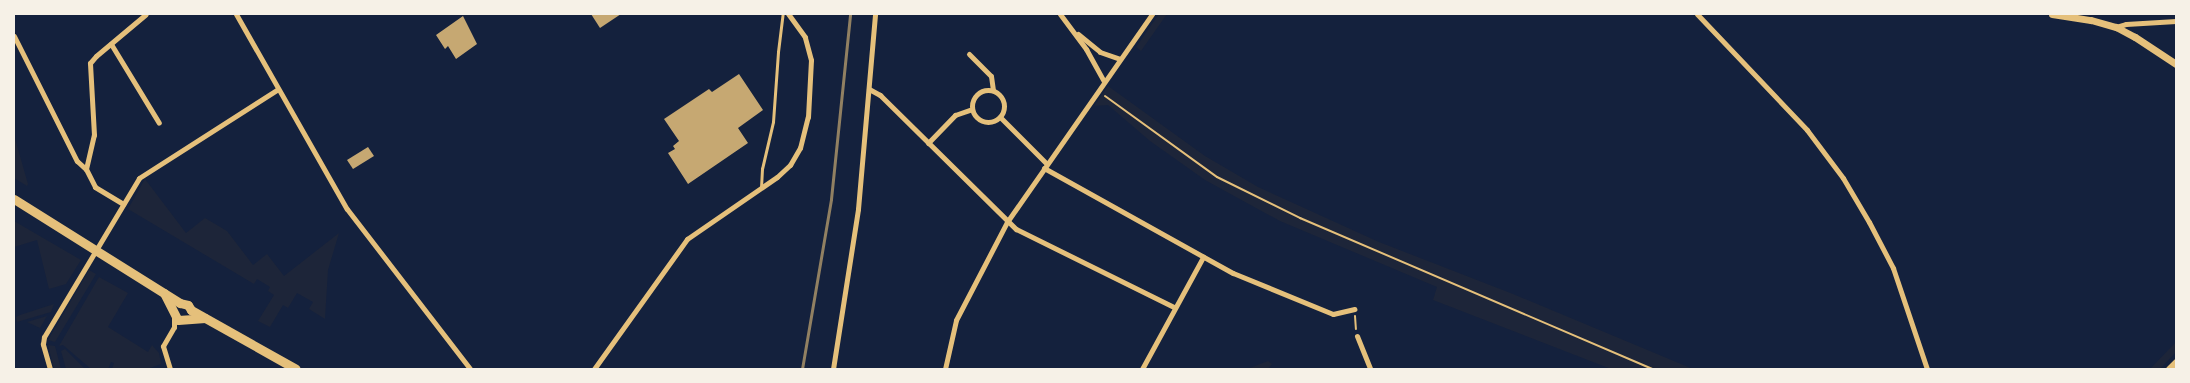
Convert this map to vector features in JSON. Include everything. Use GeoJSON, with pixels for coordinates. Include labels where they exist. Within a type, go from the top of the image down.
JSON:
{"type":"FeatureCollection","features":[{"type":"Feature","properties":{"kind":"main road"},"geometry":{"type":"LineString","coordinates":[[15,203],[180,303],[188,305],[188,316]]}},
{"type":"Feature","properties":{"kind":"main road"},"geometry":{"type":"LineString","coordinates":[[164,293],[174,314]]}},
{"type":"Feature","properties":{"kind":"main road"},"geometry":{"type":"LineString","coordinates":[[174,314],[180,303]]}},
{"type":"Feature","properties":{"kind":"main road"},"geometry":{"type":"LineString","coordinates":[[174,314],[208,318],[296,369]]}},
{"type":"Feature","properties":{"kind":"street"},"geometry":{"type":"LineString","coordinates":[[86,169],[94,135],[90,63],[146,14]]}},
{"type":"Feature","properties":{"kind":"street"},"geometry":{"type":"LineString","coordinates":[[236,14],[350,214],[470,369]]}},
{"type":"Feature","properties":{"kind":"street"},"geometry":{"type":"LineString","coordinates":[[594,369],[688,239],[761,188],[790,165],[800,148],[806,132],[811,70],[809,49],[805,37],[788,14]]}},
{"type":"Feature","properties":{"kind":"street"},"geometry":{"type":"LineString","coordinates":[[833,369],[858,209],[875,14]]}},
{"type":"Feature","properties":{"kind":"street"},"geometry":{"type":"LineString","coordinates":[[1060,14],[1086,48],[1104,81]]}},
{"type":"Feature","properties":{"kind":"street"},"geometry":{"type":"LineString","coordinates":[[945,369],[956,320],[1008,222],[1152,14]]}},
{"type":"Feature","properties":{"kind":"street"},"geometry":{"type":"LineString","coordinates":[[1697,14],[1807,130],[1843,178],[1893,268],[1927,369]]}},
{"type":"Feature","properties":{"kind":"street"},"geometry":{"type":"LineString","coordinates":[[2052,14],[2092,20],[2116,27],[2176,64]]}},
{"type":"Feature","properties":{"kind":"street"},"geometry":{"type":"LineString","coordinates":[[1066,22],[1089,45],[1120,59]]}},
{"type":"Feature","properties":{"kind":"street"},"geometry":{"type":"LineString","coordinates":[[2116,27],[2136,23],[2176,22]]}},
{"type":"Feature","properties":{"kind":"street"},"geometry":{"type":"LineString","coordinates":[[14,36],[78,161],[86,169],[95,186],[123,204]]}},
{"type":"Feature","properties":{"kind":"street"},"geometry":{"type":"LineString","coordinates":[[111,44],[158,122]]}},
{"type":"Feature","properties":{"kind":"street"},"geometry":{"type":"LineString","coordinates":[[969,54],[991,76],[993,90],[1003,100],[1003,109],[1000,117],[996,120],[984,122],[976,117],[972,109],[973,100],[982,90],[993,90]]}},
{"type":"Feature","properties":{"kind":"street"},"geometry":{"type":"LineString","coordinates":[[50,369],[43,344],[44,336],[135,182],[144,173],[278,89]]}},
{"type":"Feature","properties":{"kind":"street"},"geometry":{"type":"LineString","coordinates":[[869,89],[880,95],[1016,229],[1174,307]]}},
{"type":"Feature","properties":{"kind":"street"},"geometry":{"type":"LineString","coordinates":[[928,143],[956,115],[972,109]]}},
{"type":"Feature","properties":{"kind":"street"},"geometry":{"type":"LineString","coordinates":[[1000,117],[1046,166],[1203,257],[1233,273],[1333,314],[1354,310]]}},
{"type":"Feature","properties":{"kind":"street"},"geometry":{"type":"LineString","coordinates":[[1142,369],[1174,307],[1203,257]]}},
{"type":"Feature","properties":{"kind":"street"},"geometry":{"type":"LineString","coordinates":[[174,314],[174,328]]}},
{"type":"Feature","properties":{"kind":"street"},"geometry":{"type":"LineString","coordinates":[[170,369],[163,346],[174,328],[188,316]]}},
{"type":"Feature","properties":{"kind":"street"},"geometry":{"type":"LineString","coordinates":[[1357,336],[1370,369]]}},
{"type":"Feature","properties":{"kind":"street"},"geometry":{"type":"LineString","coordinates":[[2169,369],[2176,362]]}},
{"type":"Feature","properties":{"kind":"lane"},"geometry":{"type":"LineString","coordinates":[[761,188],[762,169],[773,122],[783,14]]}},
{"type":"Feature","properties":{"kind":"path"},"geometry":{"type":"LineString","coordinates":[[1098,91],[1217,177],[1300,218],[1653,369]]}},
{"type":"Feature","properties":{"kind":"path"},"geometry":{"type":"LineString","coordinates":[[1354,310],[1357,336]]}},
{"type":"Feature","properties":{"kind":"shaded area"},"geometry":{"type":"Polygon","coordinates":[[[1159,14],[1167,14],[1141,51],[1136,47],[1159,14]]]}},
{"type":"Feature","properties":{"kind":"shaded area"},"geometry":{"type":"Polygon","coordinates":[[[1108,86],[1205,156],[1258,187],[1379,242],[1513,294],[1693,369],[1611,369],[1433,300],[1437,287],[1280,221],[1205,180],[1150,141],[1108,105],[1094,106],[1108,86]]]}},
{"type":"Feature","properties":{"kind":"shaded area"},"geometry":{"type":"Polygon","coordinates":[[[14,135],[28,184],[27,186],[14,178],[14,135]]]}},
{"type":"Feature","properties":{"kind":"shaded area"},"geometry":{"type":"Polygon","coordinates":[[[145,179],[186,233],[205,218],[227,231],[253,265],[267,254],[284,276],[339,233],[328,270],[325,319],[309,309],[313,302],[297,293],[288,308],[283,305],[270,327],[258,321],[274,295],[268,291],[270,287],[257,279],[254,284],[128,209],[145,179]]]}},
{"type":"Feature","properties":{"kind":"shaded area"},"geometry":{"type":"Polygon","coordinates":[[[14,221],[81,260],[66,284],[49,289],[37,240],[14,247],[14,221]]]}},
{"type":"Feature","properties":{"kind":"shaded area"},"geometry":{"type":"Polygon","coordinates":[[[89,270],[96,274],[55,342],[48,340],[89,270]]]}},
{"type":"Feature","properties":{"kind":"shaded area"},"geometry":{"type":"Polygon","coordinates":[[[99,277],[128,293],[108,327],[148,352],[152,345],[159,353],[161,364],[147,369],[112,369],[114,363],[111,362],[108,369],[91,369],[63,345],[59,346],[99,277]]]}},
{"type":"Feature","properties":{"kind":"shaded area"},"geometry":{"type":"Polygon","coordinates":[[[54,304],[51,312],[17,322],[16,317],[20,315],[54,304]]]}},
{"type":"Feature","properties":{"kind":"shaded area"},"geometry":{"type":"Polygon","coordinates":[[[47,316],[40,328],[27,322],[47,316]]]}},
{"type":"Feature","properties":{"kind":"shaded area"},"geometry":{"type":"Polygon","coordinates":[[[2176,342],[2176,352],[2160,369],[2150,369],[2176,342]]]}},
{"type":"Feature","properties":{"kind":"shaded area"},"geometry":{"type":"Polygon","coordinates":[[[48,345],[55,346],[61,369],[54,369],[48,345]]]}},
{"type":"Feature","properties":{"kind":"shaded area"},"geometry":{"type":"Polygon","coordinates":[[[65,349],[85,369],[66,369],[61,351],[65,349]]]}},
{"type":"Feature","properties":{"kind":"shaded area"},"geometry":{"type":"Polygon","coordinates":[[[1268,361],[1272,364],[1268,369],[1247,369],[1268,361]]]}},
{"type":"Feature","properties":{"kind":"building"},"geometry":{"type":"Polygon","coordinates":[[[591,14],[621,14],[600,28],[591,14]]]}},
{"type":"Feature","properties":{"kind":"building"},"geometry":{"type":"Polygon","coordinates":[[[463,16],[477,44],[456,59],[448,46],[445,49],[436,35],[463,16]]]}},
{"type":"Feature","properties":{"kind":"building"},"geometry":{"type":"Polygon","coordinates":[[[739,74],[763,110],[738,128],[748,143],[688,184],[668,153],[675,149],[673,146],[679,141],[664,119],[709,89],[712,92],[739,74]]]}},
{"type":"Feature","properties":{"kind":"building"},"geometry":{"type":"Polygon","coordinates":[[[368,147],[374,156],[353,169],[347,160],[368,147]]]}},
{"type":"Feature","properties":{"kind":"railway"},"geometry":{"type":"LineString","coordinates":[[802,369],[831,199],[850,14]]}}]}
